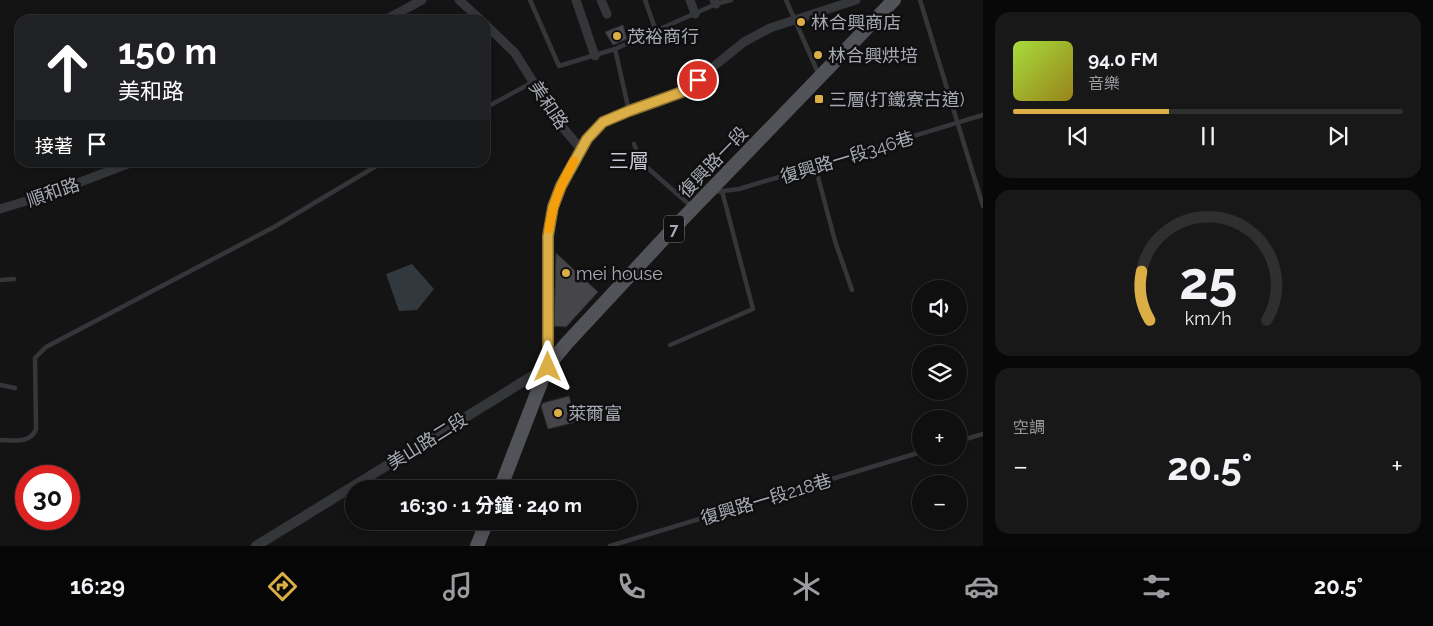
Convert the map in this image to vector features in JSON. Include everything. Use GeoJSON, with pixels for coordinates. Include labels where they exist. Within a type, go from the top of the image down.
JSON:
{"type":"FeatureCollection","features":[{"type":"Feature","properties":{"kind":"main road","name":"復興路一段"},"geometry":{"type":"LineString","coordinates":[[504,480],[548,367],[566,344],[694,209],[716,192],[894,0]]}},
{"type":"Feature","properties":{"kind":"main road"},"geometry":{"type":"LineString","coordinates":[[477,546],[483,530]]}},
{"type":"Feature","properties":{"kind":"street"},"geometry":{"type":"LineString","coordinates":[[394,15],[422,0]]}},
{"type":"Feature","properties":{"kind":"street"},"geometry":{"type":"LineString","coordinates":[[459,0],[476,15]]}},
{"type":"Feature","properties":{"kind":"street"},"geometry":{"type":"LineString","coordinates":[[576,0],[595,56]]}},
{"type":"Feature","properties":{"kind":"street"},"geometry":{"type":"LineString","coordinates":[[601,0],[607,14]]}},
{"type":"Feature","properties":{"kind":"street"},"geometry":{"type":"LineString","coordinates":[[690,0],[695,14]]}},
{"type":"Feature","properties":{"kind":"street","name":"美和路"},"geometry":{"type":"LineString","coordinates":[[490,29],[515,53],[558,122],[581,149],[593,131],[603,122],[682,92],[744,42],[770,28],[856,0]]}},
{"type":"Feature","properties":{"kind":"street"},"geometry":{"type":"LineString","coordinates":[[548,367],[548,236],[553,207],[561,186],[581,149]]}},
{"type":"Feature","properties":{"kind":"street","name":"順和路"},"geometry":{"type":"LineString","coordinates":[[0,209],[46,195],[120,167]]}},
{"type":"Feature","properties":{"kind":"street","name":"美山路二段"},"geometry":{"type":"LineString","coordinates":[[256,546],[548,367]]}},
{"type":"Feature","properties":{"kind":"lane"},"geometry":{"type":"LineString","coordinates":[[530,0],[559,66],[615,49],[695,14],[715,2],[731,0]]}},
{"type":"Feature","properties":{"kind":"lane"},"geometry":{"type":"LineString","coordinates":[[645,0],[656,31]]}},
{"type":"Feature","properties":{"kind":"lane"},"geometry":{"type":"LineString","coordinates":[[786,0],[820,78]]}},
{"type":"Feature","properties":{"kind":"lane"},"geometry":{"type":"LineString","coordinates":[[920,0],[983,206]]}},
{"type":"Feature","properties":{"kind":"lane"},"geometry":{"type":"LineString","coordinates":[[615,49],[629,111]]}},
{"type":"Feature","properties":{"kind":"lane"},"geometry":{"type":"LineString","coordinates":[[490,105],[533,82]]}},
{"type":"Feature","properties":{"kind":"lane","name":"復興路一段346巷"},"geometry":{"type":"LineString","coordinates":[[716,192],[739,189],[983,115]]}},
{"type":"Feature","properties":{"kind":"lane"},"geometry":{"type":"LineString","coordinates":[[634,144],[642,163],[694,209]]}},
{"type":"Feature","properties":{"kind":"lane"},"geometry":{"type":"LineString","coordinates":[[814,166],[835,241],[852,290]]}},
{"type":"Feature","properties":{"kind":"lane"},"geometry":{"type":"LineString","coordinates":[[0,440],[28,440],[35,434],[35,358],[40,352],[274,227],[375,167]]}},
{"type":"Feature","properties":{"kind":"lane"},"geometry":{"type":"LineString","coordinates":[[670,345],[753,309],[716,192]]}},
{"type":"Feature","properties":{"kind":"lane"},"geometry":{"type":"LineString","coordinates":[[0,280],[14,279]]}},
{"type":"Feature","properties":{"kind":"lane"},"geometry":{"type":"LineString","coordinates":[[0,385],[15,388]]}},
{"type":"Feature","properties":{"kind":"lane"},"geometry":{"type":"LineString","coordinates":[[967,439],[983,434]]}},
{"type":"Feature","properties":{"kind":"lane","name":"復興路一段218巷"},"geometry":{"type":"LineString","coordinates":[[610,546],[912,455]]}},
{"type":"Feature","properties":{"kind":"shaded area"},"geometry":{"type":"Polygon","coordinates":[[[412,264],[434,289],[417,310],[399,311],[386,274],[412,264]]]}},
{"type":"Feature","properties":{"kind":"building","name":"茂裕商行"},"geometry":{"type":"Polygon","coordinates":[[[623,25],[627,39],[613,45],[605,32],[623,25]]]}},
{"type":"Feature","properties":{"kind":"building","name":"mei house"},"geometry":{"type":"Polygon","coordinates":[[[556,253],[598,292],[566,327],[554,326],[556,253]]]}},
{"type":"Feature","properties":{"kind":"building","name":"萊爾富"},"geometry":{"type":"Polygon","coordinates":[[[569,396],[576,422],[548,429],[541,406],[543,403],[569,396]]]}},
{"type":"Feature","properties":{"kind":"slow traffic"},"geometry":{"type":"LineString","coordinates":[[549,229],[553,207],[574,161]]}},
{"type":"Feature","properties":{"kind":"place","name":"林合興商店"},"geometry":{"type":"Point","coordinates":[801,22]}},
{"type":"Feature","properties":{"kind":"place","name":"茂裕商行"},"geometry":{"type":"Point","coordinates":[617,36]}},
{"type":"Feature","properties":{"kind":"place","name":"林合興烘培"},"geometry":{"type":"Point","coordinates":[818,55]}},
{"type":"Feature","properties":{"kind":"place","name":"三層(打鐵寮古道)"},"geometry":{"type":"Point","coordinates":[819,99]}},
{"type":"Feature","properties":{"kind":"place","name":"mei house"},"geometry":{"type":"Point","coordinates":[566,273]}},
{"type":"Feature","properties":{"kind":"place","name":"萊爾富"},"geometry":{"type":"Point","coordinates":[558,413]}},
{"type":"Feature","properties":{"kind":"district","name":"三層"},"geometry":{"type":"Point","coordinates":[629,161]}},
{"type":"Feature","properties":{"kind":"route"},"geometry":{"type":"LineString","coordinates":[[548,367],[548,236],[553,207],[561,186],[587,139],[603,122],[682,92],[698,80]]}}]}
